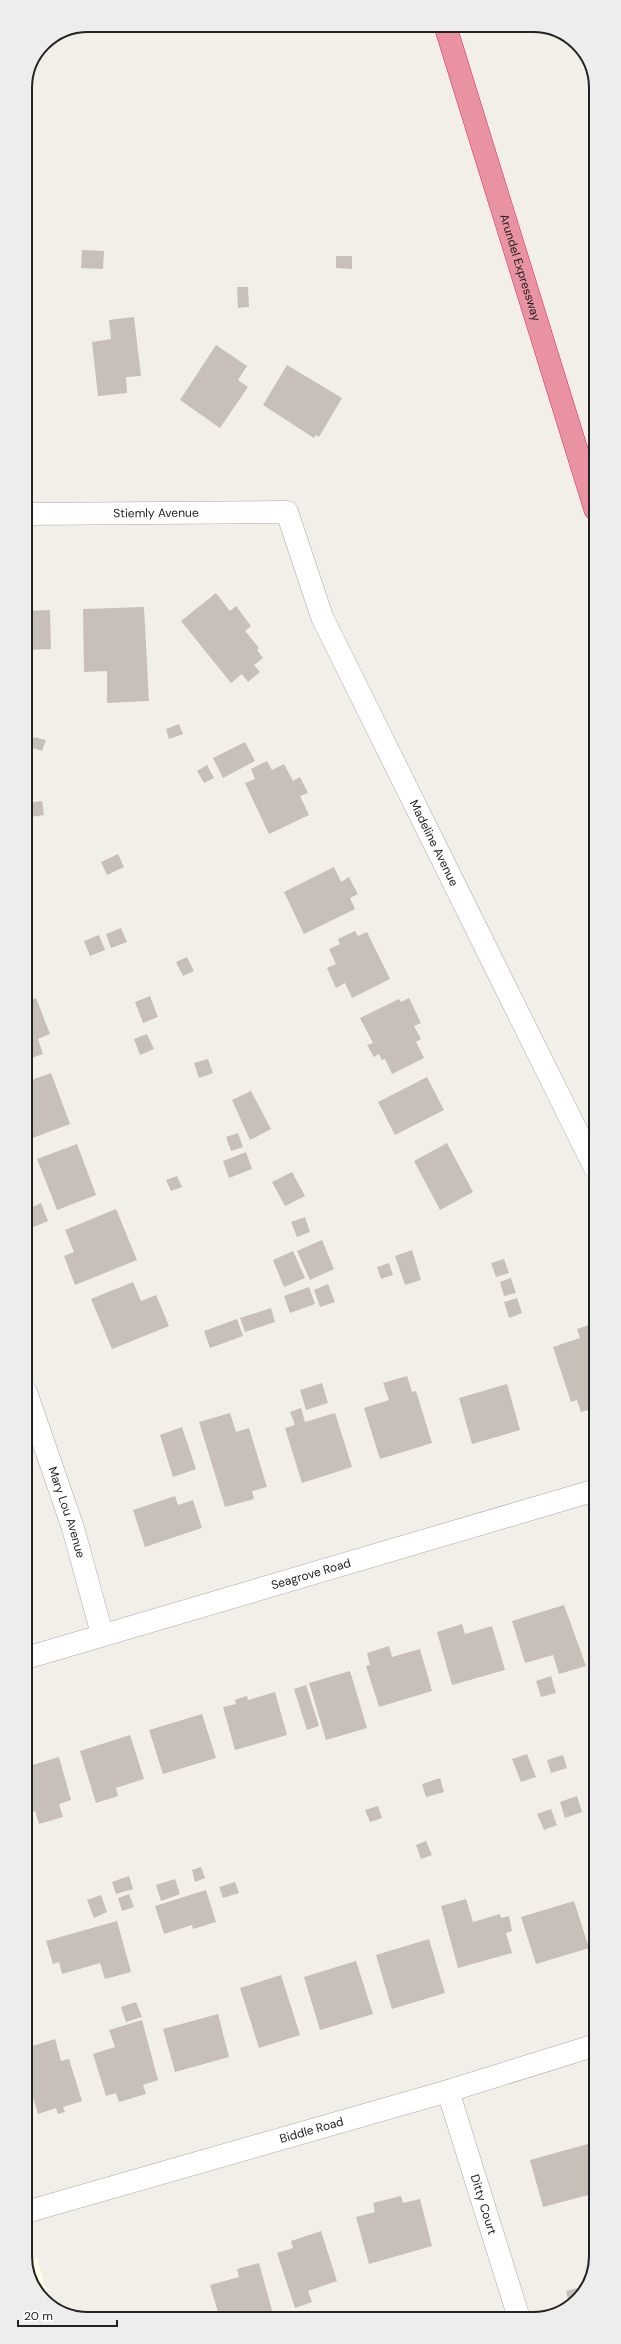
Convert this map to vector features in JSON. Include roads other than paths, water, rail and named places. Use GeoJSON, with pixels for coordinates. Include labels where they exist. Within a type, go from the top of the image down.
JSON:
{"type":"FeatureCollection","features":[{"type":"Feature","properties":{"kind":"highway","name":"Arundel Expressway"},"geometry":{"type":"LineString","coordinates":[[447,32],[589,490]]}},
{"type":"Feature","properties":{"kind":"street","name":"Stiemly Avenue"},"geometry":{"type":"LineString","coordinates":[[32,514],[287,512]]}},
{"type":"Feature","properties":{"kind":"street","name":"Madeline Avenue"},"geometry":{"type":"LineString","coordinates":[[287,512],[322,617],[589,1156]]}},
{"type":"Feature","properties":{"kind":"street","name":"Mary Lou Avenue"},"geometry":{"type":"LineString","coordinates":[[32,1409],[73,1528],[102,1634]]}},
{"type":"Feature","properties":{"kind":"street","name":"Seagrove Road"},"geometry":{"type":"LineString","coordinates":[[32,1656],[102,1634],[589,1492]]}},
{"type":"Feature","properties":{"kind":"street","name":"Biddle Road"},"geometry":{"type":"LineString","coordinates":[[32,2210],[448,2091],[589,2047]]}},
{"type":"Feature","properties":{"kind":"street","name":"Ditty Court"},"geometry":{"type":"LineString","coordinates":[[448,2091],[517,2312]]}}]}
